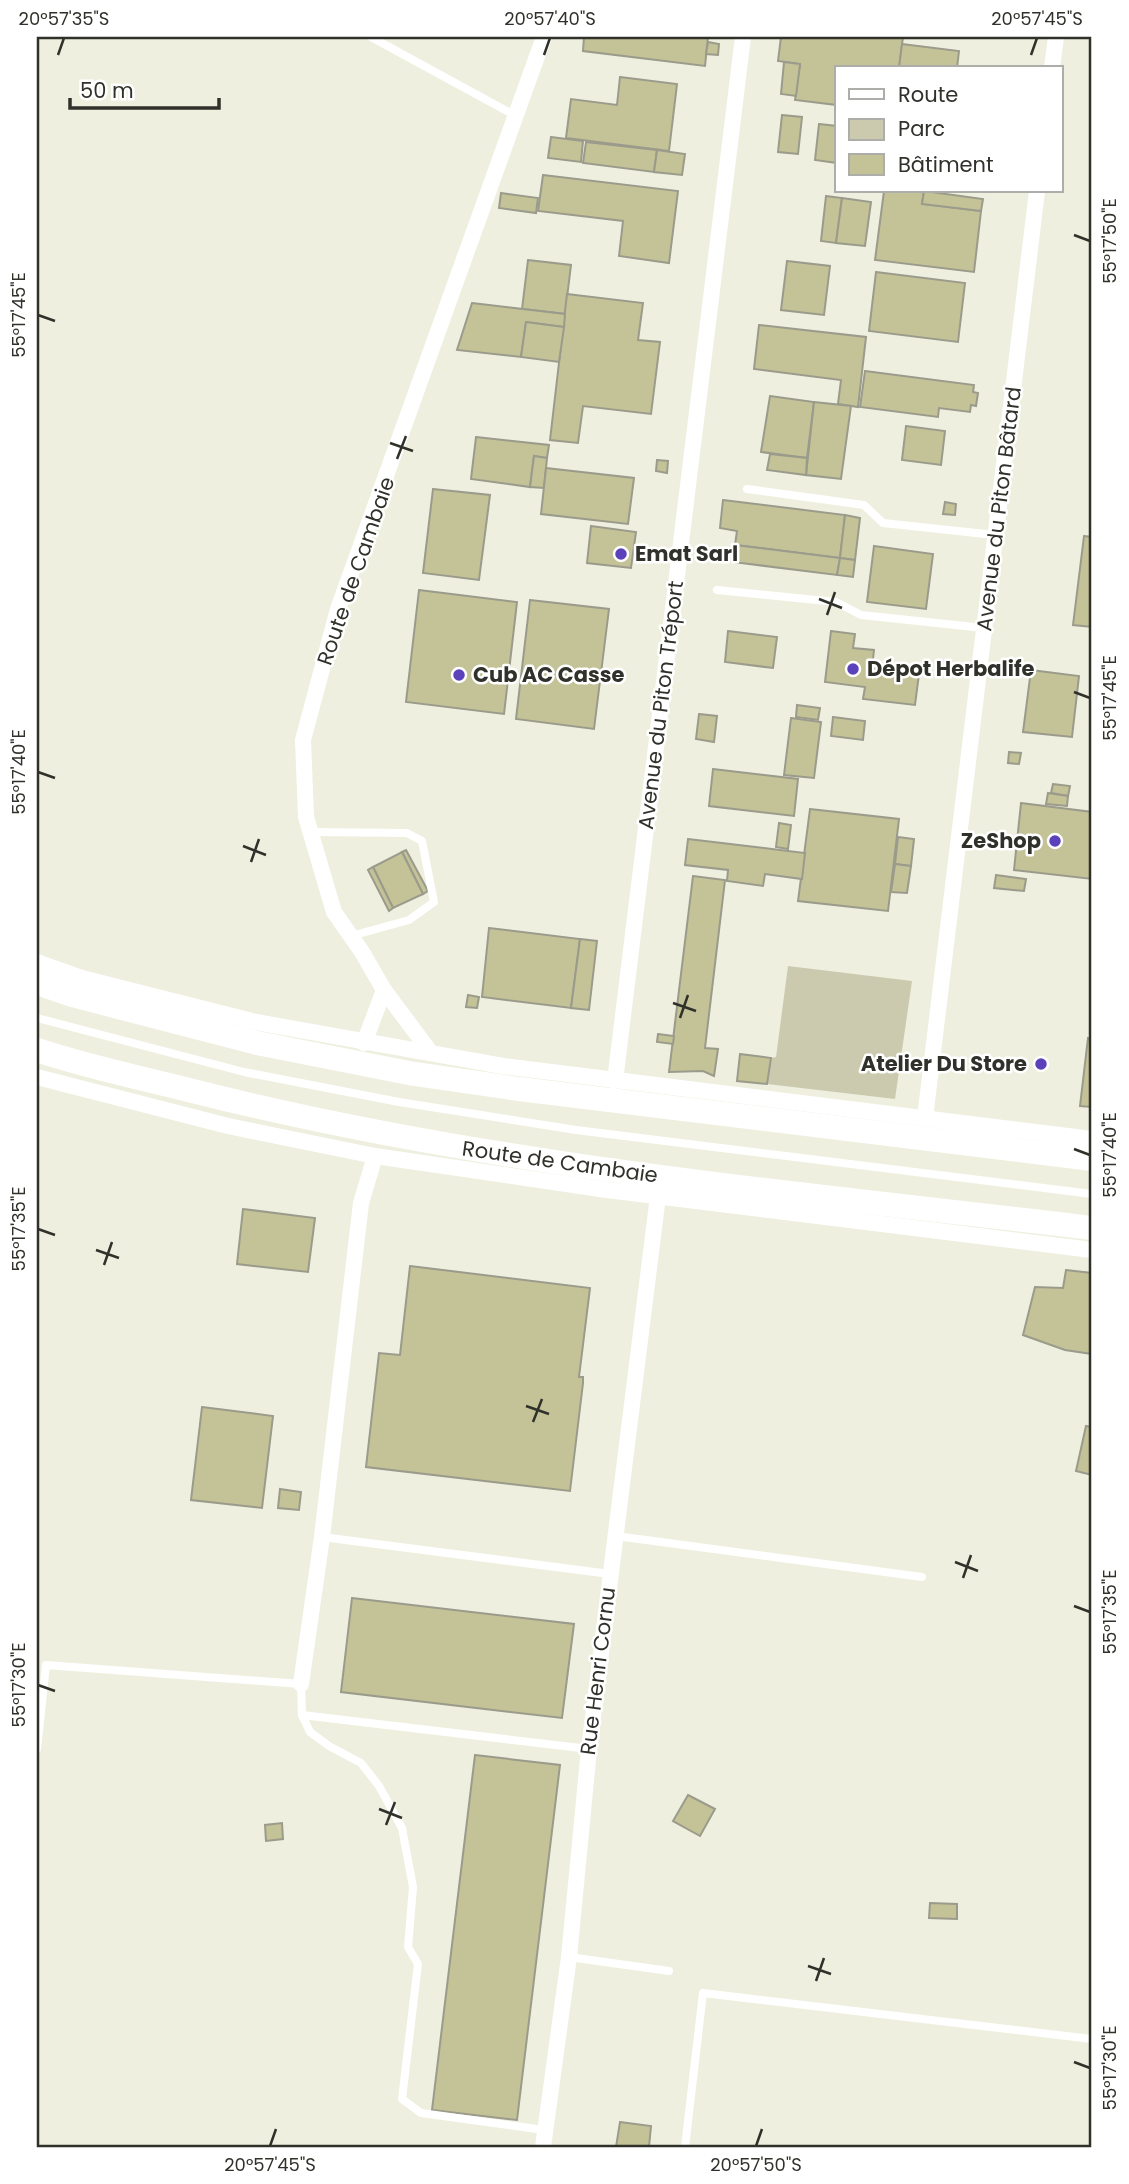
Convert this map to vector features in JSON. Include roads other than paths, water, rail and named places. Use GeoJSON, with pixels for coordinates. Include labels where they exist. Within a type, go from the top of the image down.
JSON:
{"type":"FeatureCollection","features":[{"type":"Feature","properties":{"kind":"main road"},"geometry":{"type":"LineString","coordinates":[[37,984],[257,1043],[409,1073],[532,1091],[1092,1159]]}},
{"type":"Feature","properties":{"kind":"main road","name":"Route de Cambaie"},"geometry":{"type":"LineString","coordinates":[[37,1050],[235,1102],[445,1146],[618,1171],[1092,1228]]}},
{"type":"Feature","properties":{"kind":"street","name":"Route de Cambaie"},"geometry":{"type":"LineString","coordinates":[[431,1053],[384,990],[334,912],[306,817],[303,740],[338,609],[544,37]]}},
{"type":"Feature","properties":{"kind":"street","name":"Avenue du Piton Tréport"},"geometry":{"type":"LineString","coordinates":[[615,1081],[743,37]]}},
{"type":"Feature","properties":{"kind":"street"},"geometry":{"type":"LineString","coordinates":[[1052,66],[1056,37]]}},
{"type":"Feature","properties":{"kind":"street","name":"Avenue du Piton Bâtard"},"geometry":{"type":"LineString","coordinates":[[925,1118],[1037,192]]}},
{"type":"Feature","properties":{"kind":"street"},"geometry":{"type":"LineString","coordinates":[[37,962],[82,978],[256,1022],[364,1043],[615,1081],[1092,1139]]}},
{"type":"Feature","properties":{"kind":"street"},"geometry":{"type":"LineString","coordinates":[[364,1043],[384,990]]}},
{"type":"Feature","properties":{"kind":"street"},"geometry":{"type":"LineString","coordinates":[[37,1077],[228,1126],[375,1156],[607,1191],[1092,1250]]}},
{"type":"Feature","properties":{"kind":"street"},"geometry":{"type":"LineString","coordinates":[[301,1684],[322,1537],[361,1203],[375,1156]]}},
{"type":"Feature","properties":{"kind":"street","name":"Rue Henri Cornu"},"geometry":{"type":"LineString","coordinates":[[543,2147],[569,1957],[589,1749],[658,1196]]}},
{"type":"Feature","properties":{"kind":"lane"},"geometry":{"type":"LineString","coordinates":[[371,37],[516,116]]}},
{"type":"Feature","properties":{"kind":"lane"},"geometry":{"type":"LineString","coordinates":[[747,489],[864,505],[883,523],[995,535]]}},
{"type":"Feature","properties":{"kind":"lane"},"geometry":{"type":"LineString","coordinates":[[716,590],[836,602],[861,615],[984,628]]}},
{"type":"Feature","properties":{"kind":"lane"},"geometry":{"type":"LineString","coordinates":[[311,832],[407,833],[422,841],[434,902],[409,920],[351,936]]}},
{"type":"Feature","properties":{"kind":"lane"},"geometry":{"type":"LineString","coordinates":[[37,1018],[244,1072],[399,1102],[576,1130],[1092,1194]]}},
{"type":"Feature","properties":{"kind":"lane"},"geometry":{"type":"LineString","coordinates":[[615,1536],[922,1577]]}},
{"type":"Feature","properties":{"kind":"lane"},"geometry":{"type":"LineString","coordinates":[[322,1537],[610,1574]]}},
{"type":"Feature","properties":{"kind":"lane"},"geometry":{"type":"LineString","coordinates":[[37,1749],[46,1665],[301,1684],[302,1715],[310,1732],[361,1763],[379,1786],[402,1828],[413,1887],[408,1947],[418,1964],[402,2099],[421,2113],[544,2130]]}},
{"type":"Feature","properties":{"kind":"lane"},"geometry":{"type":"LineString","coordinates":[[302,1715],[589,1749]]}},
{"type":"Feature","properties":{"kind":"lane"},"geometry":{"type":"LineString","coordinates":[[569,1957],[669,1971]]}},
{"type":"Feature","properties":{"kind":"lane"},"geometry":{"type":"LineString","coordinates":[[685,2147],[703,1993],[1092,2039]]}},
{"type":"Feature","properties":{"kind":"place","name":"Emat Sarl"},"geometry":{"type":"Point","coordinates":[621,554]}},
{"type":"Feature","properties":{"kind":"place","name":"Dépot Herbalife"},"geometry":{"type":"Point","coordinates":[853,669]}},
{"type":"Feature","properties":{"kind":"place","name":"Cub AC Casse"},"geometry":{"type":"Point","coordinates":[459,675]}},
{"type":"Feature","properties":{"kind":"place","name":"ZeShop"},"geometry":{"type":"Point","coordinates":[1055,841]}},
{"type":"Feature","properties":{"kind":"place","name":"Atelier Du Store"},"geometry":{"type":"Point","coordinates":[1041,1064]}}]}
